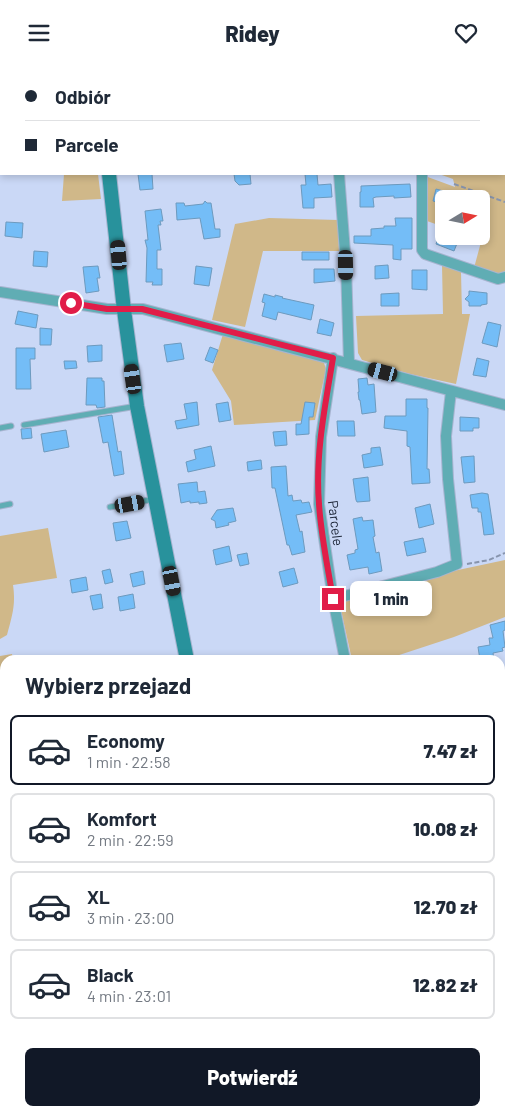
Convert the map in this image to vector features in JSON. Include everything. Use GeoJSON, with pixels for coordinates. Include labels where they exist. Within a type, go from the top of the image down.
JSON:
{"type":"FeatureCollection","features":[{"type":"Feature","properties":{"kind":"street"},"geometry":{"type":"LineString","coordinates":[[109,175],[137,406],[187,655]]}},
{"type":"Feature","properties":{"kind":"street"},"geometry":{"type":"LineString","coordinates":[[339,175],[346,265],[349,363]]}},
{"type":"Feature","properties":{"kind":"street"},"geometry":{"type":"LineString","coordinates":[[422,175],[422,251],[425,255],[498,279],[505,277]]}},
{"type":"Feature","properties":{"kind":"street"},"geometry":{"type":"LineString","coordinates":[[0,291],[107,309],[142,309],[505,405]]}},
{"type":"Feature","properties":{"kind":"street","name":"Parcele"},"geometry":{"type":"LineString","coordinates":[[333,358],[321,437],[318,469],[319,505],[333,599],[344,655]]}},
{"type":"Feature","properties":{"kind":"street"},"geometry":{"type":"LineString","coordinates":[[333,599],[437,572],[457,564],[448,479],[446,436],[451,391]]}},
{"type":"Feature","properties":{"kind":"lane"},"geometry":{"type":"LineString","coordinates":[[24,425],[137,406]]}},
{"type":"Feature","properties":{"kind":"lane"},"geometry":{"type":"LineString","coordinates":[[0,428],[11,426]]}},
{"type":"Feature","properties":{"kind":"lane"},"geometry":{"type":"LineString","coordinates":[[110,507],[155,499]]}},
{"type":"Feature","properties":{"kind":"lane"},"geometry":{"type":"LineString","coordinates":[[0,506],[10,504]]}},
{"type":"Feature","properties":{"kind":"path"},"geometry":{"type":"LineString","coordinates":[[454,184],[505,202]]}},
{"type":"Feature","properties":{"kind":"path"},"geometry":{"type":"LineString","coordinates":[[457,564],[488,560],[505,553]]}},
{"type":"Feature","properties":{"kind":"shaded area"},"geometry":{"type":"Polygon","coordinates":[[[64,175],[98,175],[101,199],[62,201],[64,175]]]}},
{"type":"Feature","properties":{"kind":"shaded area"},"geometry":{"type":"Polygon","coordinates":[[[442,175],[505,175],[505,272],[497,276],[474,268],[480,245],[490,245],[490,190],[435,190],[435,224],[427,221],[425,176],[455,187],[453,179],[442,175]]]}},
{"type":"Feature","properties":{"kind":"shaded area"},"geometry":{"type":"Polygon","coordinates":[[[269,218],[338,220],[339,251],[263,251],[245,327],[212,320],[235,224],[269,218]]]}},
{"type":"Feature","properties":{"kind":"shaded area"},"geometry":{"type":"Polygon","coordinates":[[[442,265],[461,272],[462,314],[470,314],[456,384],[410,374],[362,360],[358,353],[356,316],[443,314],[442,265]]]}},
{"type":"Feature","properties":{"kind":"shaded area"},"geometry":{"type":"Polygon","coordinates":[[[223,334],[316,358],[324,363],[326,369],[315,420],[234,425],[231,401],[212,370],[223,334]]]}},
{"type":"Feature","properties":{"kind":"shaded area"},"geometry":{"type":"Polygon","coordinates":[[[48,528],[57,578],[13,585],[14,605],[12,616],[7,635],[0,639],[0,536],[48,528]]]}},
{"type":"Feature","properties":{"kind":"shaded area"},"geometry":{"type":"Polygon","coordinates":[[[505,560],[505,617],[454,637],[399,655],[351,655],[341,610],[342,603],[348,599],[444,573],[505,560]]]}},
{"type":"Feature","properties":{"kind":"building"},"geometry":{"type":"Polygon","coordinates":[[[138,175],[152,175],[153,189],[140,190],[138,175]]]}},
{"type":"Feature","properties":{"kind":"building"},"geometry":{"type":"Polygon","coordinates":[[[234,175],[250,175],[251,184],[239,185],[235,181],[234,175]]]}},
{"type":"Feature","properties":{"kind":"building"},"geometry":{"type":"Polygon","coordinates":[[[305,175],[317,175],[318,185],[331,184],[332,197],[314,198],[314,208],[303,208],[301,185],[306,185],[305,175]]]}},
{"type":"Feature","properties":{"kind":"building"},"geometry":{"type":"Polygon","coordinates":[[[410,184],[411,197],[376,197],[373,198],[374,207],[360,207],[361,186],[410,184]]]}},
{"type":"Feature","properties":{"kind":"building"},"geometry":{"type":"Polygon","coordinates":[[[205,201],[211,203],[215,229],[220,229],[220,237],[204,239],[200,218],[177,220],[176,203],[184,203],[185,206],[203,204],[205,201]]]}},
{"type":"Feature","properties":{"kind":"building"},"geometry":{"type":"Polygon","coordinates":[[[161,209],[163,221],[160,221],[161,225],[158,225],[161,250],[157,250],[157,269],[162,269],[162,285],[152,285],[153,282],[146,282],[147,248],[145,240],[148,240],[145,211],[161,209]]]}},
{"type":"Feature","properties":{"kind":"building"},"geometry":{"type":"Polygon","coordinates":[[[395,218],[412,218],[412,249],[401,249],[401,260],[393,259],[393,245],[354,243],[354,236],[371,236],[371,229],[396,226],[395,218]]]}},
{"type":"Feature","properties":{"kind":"building"},"geometry":{"type":"Polygon","coordinates":[[[6,222],[23,223],[22,238],[5,236],[6,222]]]}},
{"type":"Feature","properties":{"kind":"building"},"geometry":{"type":"Polygon","coordinates":[[[439,245],[456,245],[454,251],[439,245]]]}},
{"type":"Feature","properties":{"kind":"building"},"geometry":{"type":"Polygon","coordinates":[[[34,251],[48,252],[47,267],[33,266],[34,251]]]}},
{"type":"Feature","properties":{"kind":"building"},"geometry":{"type":"Polygon","coordinates":[[[302,252],[329,252],[329,260],[302,260],[302,252]]]}},
{"type":"Feature","properties":{"kind":"building"},"geometry":{"type":"Polygon","coordinates":[[[388,265],[389,278],[375,279],[375,266],[388,265]]]}},
{"type":"Feature","properties":{"kind":"building"},"geometry":{"type":"Polygon","coordinates":[[[98,266],[100,278],[97,278],[99,291],[86,293],[83,267],[98,266]]]}},
{"type":"Feature","properties":{"kind":"building"},"geometry":{"type":"Polygon","coordinates":[[[196,266],[212,268],[209,286],[194,284],[196,266]]]}},
{"type":"Feature","properties":{"kind":"building"},"geometry":{"type":"Polygon","coordinates":[[[314,269],[334,269],[335,281],[314,283],[314,269]]]}},
{"type":"Feature","properties":{"kind":"building"},"geometry":{"type":"Polygon","coordinates":[[[412,270],[427,270],[427,290],[412,289],[412,270]]]}},
{"type":"Feature","properties":{"kind":"building"},"geometry":{"type":"Polygon","coordinates":[[[469,291],[487,293],[487,304],[469,306],[469,302],[465,299],[469,295],[469,291]]]}},
{"type":"Feature","properties":{"kind":"building"},"geometry":{"type":"Polygon","coordinates":[[[399,293],[399,306],[381,306],[381,294],[399,293]]]}},
{"type":"Feature","properties":{"kind":"building"},"geometry":{"type":"Polygon","coordinates":[[[264,294],[314,305],[311,320],[278,312],[276,320],[262,316],[265,303],[262,302],[264,294]]]}},
{"type":"Feature","properties":{"kind":"building"},"geometry":{"type":"Polygon","coordinates":[[[18,311],[38,315],[36,328],[15,324],[18,311]]]}},
{"type":"Feature","properties":{"kind":"building"},"geometry":{"type":"Polygon","coordinates":[[[320,319],[334,323],[331,336],[317,333],[320,319]]]}},
{"type":"Feature","properties":{"kind":"building"},"geometry":{"type":"Polygon","coordinates":[[[488,322],[501,325],[497,347],[482,343],[488,322]]]}},
{"type":"Feature","properties":{"kind":"building"},"geometry":{"type":"Polygon","coordinates":[[[40,328],[52,329],[51,345],[40,345],[40,328]]]}},
{"type":"Feature","properties":{"kind":"building"},"geometry":{"type":"Polygon","coordinates":[[[181,343],[184,359],[167,362],[164,345],[181,343]]]}},
{"type":"Feature","properties":{"kind":"building"},"geometry":{"type":"Polygon","coordinates":[[[102,345],[102,361],[88,362],[87,346],[102,345]]]}},
{"type":"Feature","properties":{"kind":"building"},"geometry":{"type":"Polygon","coordinates":[[[210,347],[218,350],[213,363],[205,360],[210,347]]]}},
{"type":"Feature","properties":{"kind":"building"},"geometry":{"type":"Polygon","coordinates":[[[16,348],[35,348],[35,359],[30,359],[31,389],[16,389],[16,348]]]}},
{"type":"Feature","properties":{"kind":"building"},"geometry":{"type":"Polygon","coordinates":[[[477,358],[489,361],[486,377],[473,375],[477,358]]]}},
{"type":"Feature","properties":{"kind":"building"},"geometry":{"type":"Polygon","coordinates":[[[64,361],[76,361],[77,368],[65,369],[64,361]]]}},
{"type":"Feature","properties":{"kind":"building"},"geometry":{"type":"Polygon","coordinates":[[[87,378],[102,378],[102,381],[104,381],[105,407],[97,408],[96,405],[86,405],[87,378]]]}},
{"type":"Feature","properties":{"kind":"building"},"geometry":{"type":"Polygon","coordinates":[[[367,378],[368,385],[374,384],[376,412],[362,414],[358,379],[367,378]]]}},
{"type":"Feature","properties":{"kind":"building"},"geometry":{"type":"Polygon","coordinates":[[[406,399],[427,399],[427,469],[429,469],[430,483],[412,484],[407,431],[384,428],[385,416],[406,416],[406,399]]]}},
{"type":"Feature","properties":{"kind":"building"},"geometry":{"type":"Polygon","coordinates":[[[197,402],[199,425],[177,429],[175,421],[187,419],[184,404],[197,402]]]}},
{"type":"Feature","properties":{"kind":"building"},"geometry":{"type":"Polygon","coordinates":[[[228,402],[231,420],[219,422],[216,404],[228,402]]]}},
{"type":"Feature","properties":{"kind":"building"},"geometry":{"type":"Polygon","coordinates":[[[305,402],[315,403],[313,417],[309,417],[309,434],[296,435],[296,424],[301,424],[305,402]]]}},
{"type":"Feature","properties":{"kind":"building"},"geometry":{"type":"Polygon","coordinates":[[[112,415],[118,452],[121,451],[124,474],[114,476],[108,442],[103,443],[98,417],[112,415]]]}},
{"type":"Feature","properties":{"kind":"building"},"geometry":{"type":"Polygon","coordinates":[[[460,417],[479,418],[479,428],[473,428],[473,431],[460,431],[460,417]]]}},
{"type":"Feature","properties":{"kind":"building"},"geometry":{"type":"Polygon","coordinates":[[[337,421],[354,421],[355,436],[338,436],[337,421]]]}},
{"type":"Feature","properties":{"kind":"building"},"geometry":{"type":"Polygon","coordinates":[[[31,428],[32,438],[22,439],[21,429],[31,428]]]}},
{"type":"Feature","properties":{"kind":"building"},"geometry":{"type":"Polygon","coordinates":[[[66,430],[69,447],[44,452],[41,434],[66,430]]]}},
{"type":"Feature","properties":{"kind":"building"},"geometry":{"type":"Polygon","coordinates":[[[286,431],[287,445],[275,446],[273,432],[286,431]]]}},
{"type":"Feature","properties":{"kind":"building"},"geometry":{"type":"Polygon","coordinates":[[[211,446],[215,466],[188,472],[186,462],[196,459],[194,450],[211,446]]]}},
{"type":"Feature","properties":{"kind":"building"},"geometry":{"type":"Polygon","coordinates":[[[380,447],[383,465],[364,468],[362,455],[371,453],[371,448],[380,447]]]}},
{"type":"Feature","properties":{"kind":"building"},"geometry":{"type":"Polygon","coordinates":[[[474,456],[475,482],[464,483],[461,457],[474,456]]]}},
{"type":"Feature","properties":{"kind":"building"},"geometry":{"type":"Polygon","coordinates":[[[261,460],[262,469],[248,471],[247,462],[261,460]]]}},
{"type":"Feature","properties":{"kind":"building"},"geometry":{"type":"Polygon","coordinates":[[[286,466],[288,496],[292,495],[293,501],[309,502],[312,512],[296,515],[300,532],[302,531],[305,552],[292,555],[289,545],[287,545],[275,488],[272,488],[271,467],[286,466]]]}},
{"type":"Feature","properties":{"kind":"building"},"geometry":{"type":"Polygon","coordinates":[[[368,477],[370,501],[357,502],[353,479],[368,477]]]}},
{"type":"Feature","properties":{"kind":"building"},"geometry":{"type":"Polygon","coordinates":[[[197,482],[198,492],[205,491],[207,503],[190,503],[190,501],[181,503],[178,484],[197,482]]]}},
{"type":"Feature","properties":{"kind":"building"},"geometry":{"type":"Polygon","coordinates":[[[488,494],[494,534],[484,535],[481,512],[478,512],[478,508],[472,508],[470,495],[488,494]]]}},
{"type":"Feature","properties":{"kind":"building"},"geometry":{"type":"Polygon","coordinates":[[[430,504],[434,524],[419,528],[415,508],[430,504]]]}},
{"type":"Feature","properties":{"kind":"building"},"geometry":{"type":"Polygon","coordinates":[[[233,508],[236,521],[216,528],[215,521],[211,519],[217,510],[233,508]]]}},
{"type":"Feature","properties":{"kind":"building"},"geometry":{"type":"Polygon","coordinates":[[[362,517],[363,521],[373,520],[375,536],[373,537],[376,553],[379,552],[382,571],[369,574],[368,567],[350,570],[347,555],[355,553],[355,550],[358,549],[353,519],[362,517]]]}},
{"type":"Feature","properties":{"kind":"building"},"geometry":{"type":"Polygon","coordinates":[[[127,521],[131,538],[116,541],[113,523],[127,521]]]}},
{"type":"Feature","properties":{"kind":"building"},"geometry":{"type":"Polygon","coordinates":[[[423,538],[426,552],[407,556],[404,542],[423,538]]]}},
{"type":"Feature","properties":{"kind":"building"},"geometry":{"type":"Polygon","coordinates":[[[229,546],[232,561],[216,565],[213,550],[229,546]]]}},
{"type":"Feature","properties":{"kind":"building"},"geometry":{"type":"Polygon","coordinates":[[[247,553],[249,564],[240,566],[237,555],[247,553]]]}},
{"type":"Feature","properties":{"kind":"building"},"geometry":{"type":"Polygon","coordinates":[[[294,568],[298,583],[283,587],[279,572],[294,568]]]}},
{"type":"Feature","properties":{"kind":"building"},"geometry":{"type":"Polygon","coordinates":[[[110,569],[113,582],[105,584],[102,571],[110,569]]]}},
{"type":"Feature","properties":{"kind":"building"},"geometry":{"type":"Polygon","coordinates":[[[143,571],[145,584],[133,587],[130,574],[143,571]]]}},
{"type":"Feature","properties":{"kind":"building"},"geometry":{"type":"Polygon","coordinates":[[[86,577],[88,590],[72,593],[70,580],[86,577]]]}},
{"type":"Feature","properties":{"kind":"building"},"geometry":{"type":"Polygon","coordinates":[[[101,594],[103,608],[93,610],[90,596],[101,594]]]}},
{"type":"Feature","properties":{"kind":"building"},"geometry":{"type":"Polygon","coordinates":[[[133,594],[135,608],[120,611],[118,597],[133,594]]]}},
{"type":"Feature","properties":{"kind":"building"},"geometry":{"type":"Polygon","coordinates":[[[505,621],[505,630],[503,631],[505,647],[502,648],[503,651],[493,653],[493,655],[479,655],[478,647],[490,645],[489,638],[493,638],[490,625],[505,621]]]}},
{"type":"Feature","properties":{"kind":"route"},"geometry":{"type":"LineString","coordinates":[[71,303],[107,309],[142,309],[333,358],[318,469],[319,505],[333,599]]}}]}
